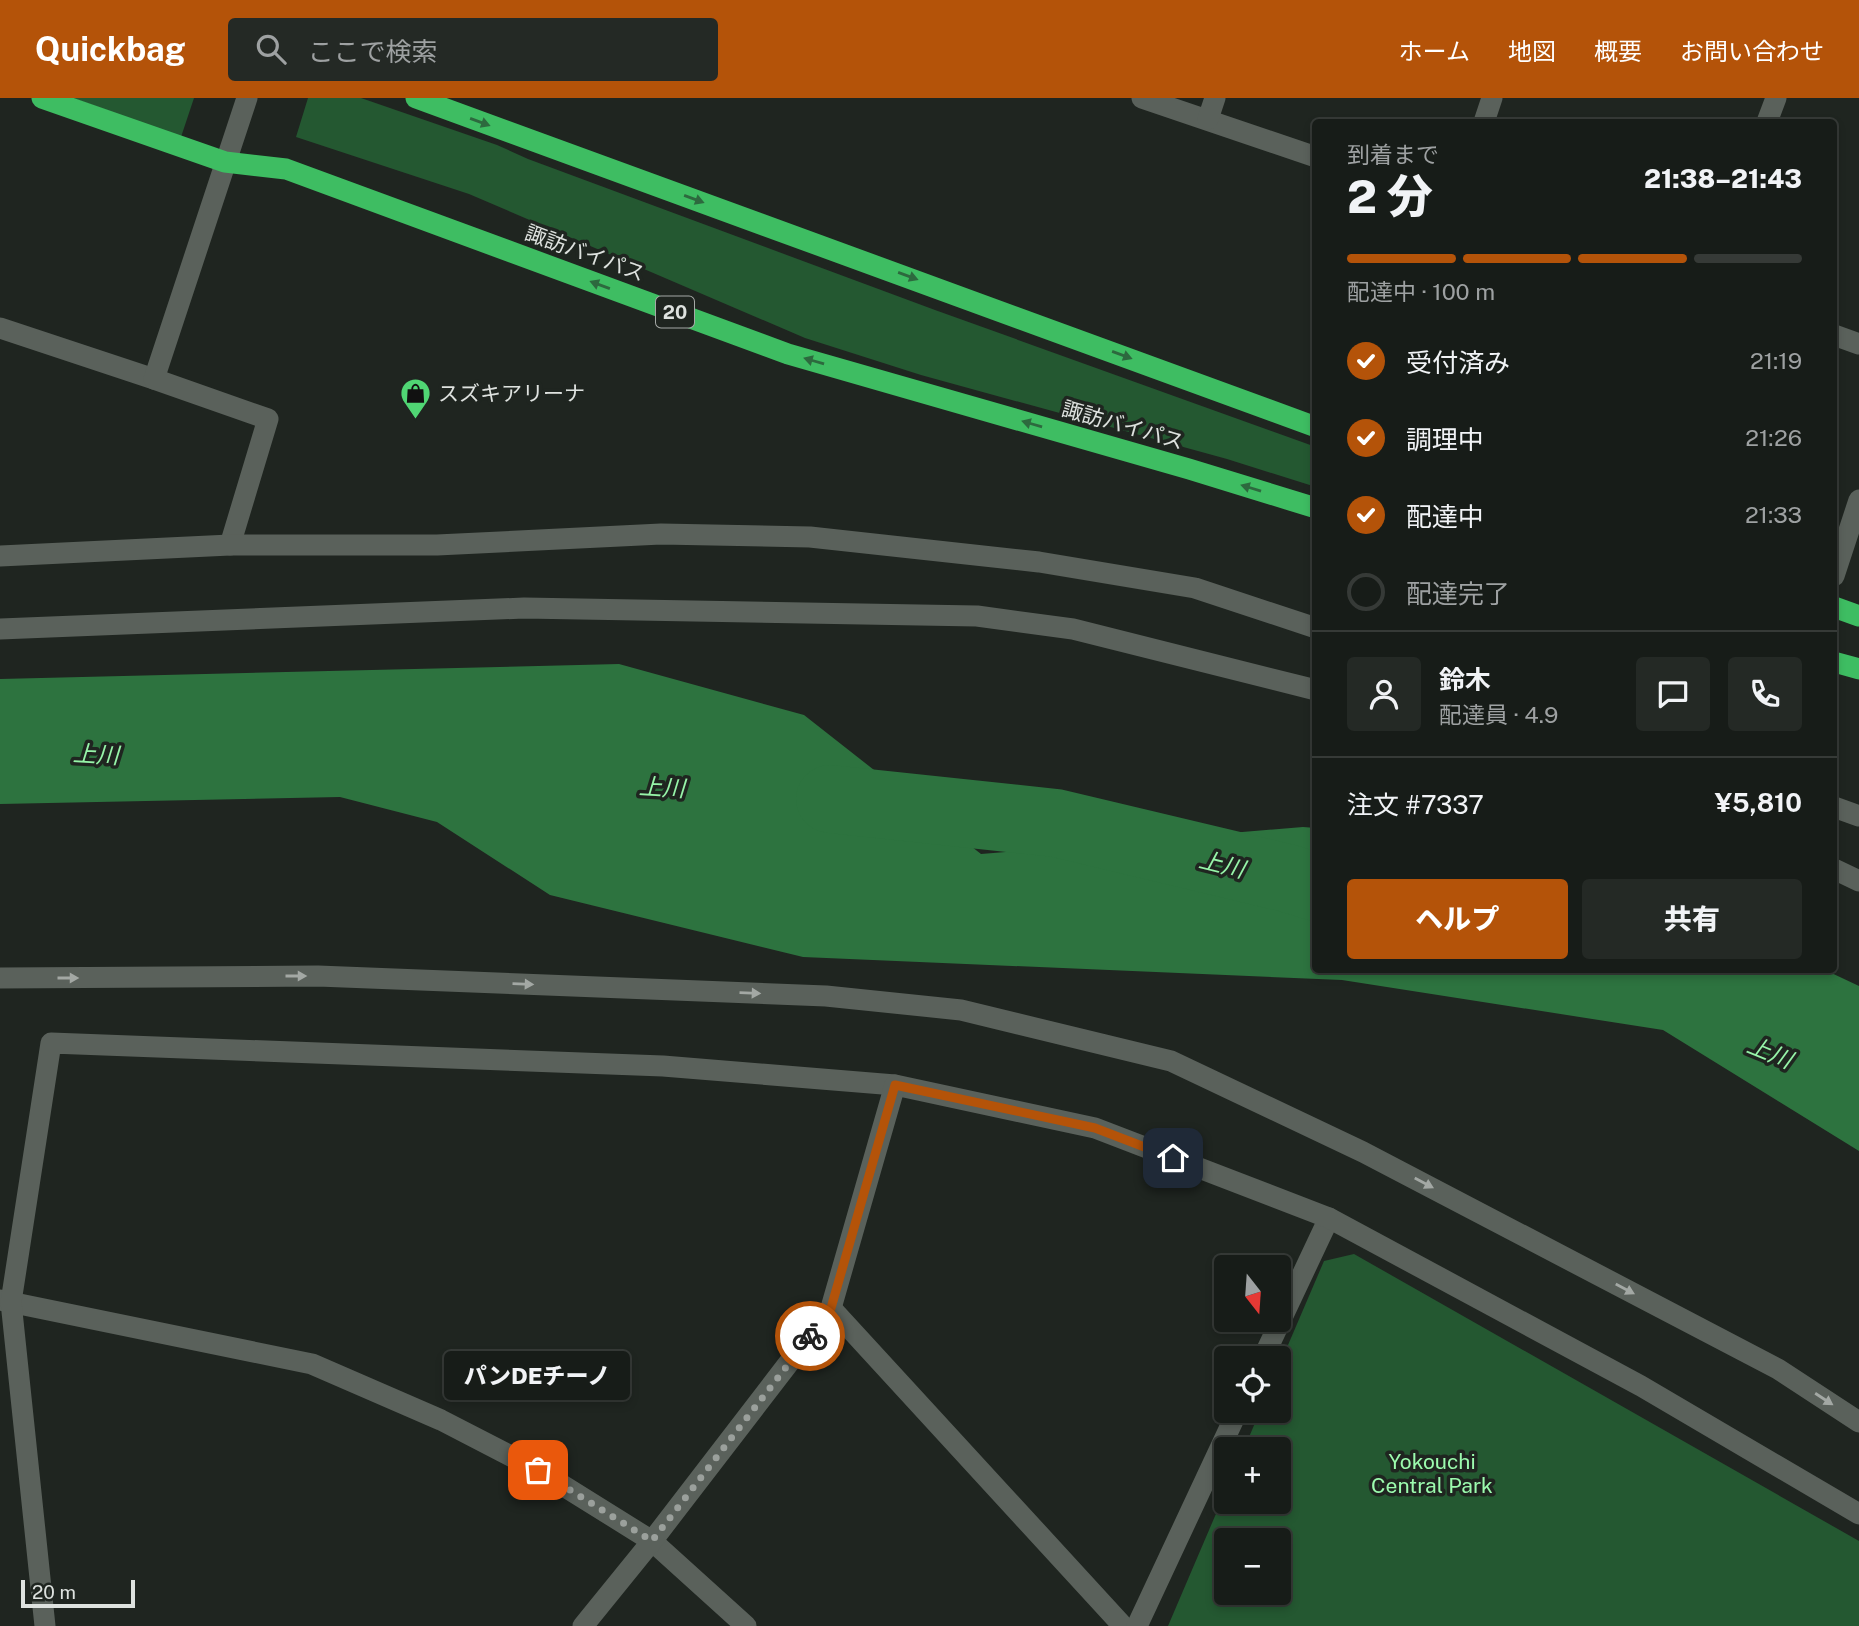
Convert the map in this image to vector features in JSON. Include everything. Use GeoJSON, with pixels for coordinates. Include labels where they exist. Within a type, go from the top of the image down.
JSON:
{"type":"FeatureCollection","features":[{"type":"Feature","properties":{"kind":"highway","name":"諏訪バイパス"},"geometry":{"type":"LineString","coordinates":[[42,98],[225,162],[286,169],[788,354],[1312,507]]}},
{"type":"Feature","properties":{"kind":"highway"},"geometry":{"type":"LineString","coordinates":[[416,98],[1312,426]]}},
{"type":"Feature","properties":{"kind":"highway"},"geometry":{"type":"LineString","coordinates":[[1837,608],[1859,616]]}},
{"type":"Feature","properties":{"kind":"highway"},"geometry":{"type":"LineString","coordinates":[[1837,663],[1859,669]]}},
{"type":"Feature","properties":{"kind":"street"},"geometry":{"type":"LineString","coordinates":[[154,379],[247,98]]}},
{"type":"Feature","properties":{"kind":"street"},"geometry":{"type":"LineString","coordinates":[[1142,98],[1312,156]]}},
{"type":"Feature","properties":{"kind":"street"},"geometry":{"type":"LineString","coordinates":[[1208,119],[1215,98]]}},
{"type":"Feature","properties":{"kind":"street"},"geometry":{"type":"LineString","coordinates":[[1485,119],[1492,98]]}},
{"type":"Feature","properties":{"kind":"street"},"geometry":{"type":"LineString","coordinates":[[1768,119],[1776,98]]}},
{"type":"Feature","properties":{"kind":"street"},"geometry":{"type":"LineString","coordinates":[[0,328],[268,419],[230,545]]}},
{"type":"Feature","properties":{"kind":"street"},"geometry":{"type":"LineString","coordinates":[[1837,336],[1859,344]]}},
{"type":"Feature","properties":{"kind":"street"},"geometry":{"type":"LineString","coordinates":[[1837,567],[1859,499]]}},
{"type":"Feature","properties":{"kind":"street"},"geometry":{"type":"LineString","coordinates":[[0,556],[230,545],[437,545],[661,534],[810,537],[1039,562],[1195,588],[1312,627]]}},
{"type":"Feature","properties":{"kind":"street"},"geometry":{"type":"LineString","coordinates":[[0,629],[524,608],[976,616],[1073,629],[1312,689]]}},
{"type":"Feature","properties":{"kind":"street"},"geometry":{"type":"LineString","coordinates":[[1837,808],[1859,816]]}},
{"type":"Feature","properties":{"kind":"street"},"geometry":{"type":"LineString","coordinates":[[1837,871],[1859,881]]}},
{"type":"Feature","properties":{"kind":"street"},"geometry":{"type":"LineString","coordinates":[[0,978],[318,976],[825,996],[961,1010],[1171,1061],[1363,1152],[1766,1362],[1859,1422]]}},
{"type":"Feature","properties":{"kind":"street"},"geometry":{"type":"LineString","coordinates":[[45,1626],[5,1301],[51,1043],[663,1066],[895,1085],[1095,1128],[1329,1218],[1641,1386],[1859,1514]]}},
{"type":"Feature","properties":{"kind":"street"},"geometry":{"type":"LineString","coordinates":[[583,1626],[652,1541],[831,1308],[895,1085]]}},
{"type":"Feature","properties":{"kind":"street"},"geometry":{"type":"LineString","coordinates":[[1269,1346],[1329,1218]]}},
{"type":"Feature","properties":{"kind":"street"},"geometry":{"type":"LineString","coordinates":[[5,1301],[312,1364],[441,1420],[538,1470],[652,1541],[746,1626]]}},
{"type":"Feature","properties":{"kind":"street"},"geometry":{"type":"LineString","coordinates":[[831,1308],[1123,1626]]}},
{"type":"Feature","properties":{"kind":"street"},"geometry":{"type":"LineString","coordinates":[[1137,1626],[1232,1423]]}},
{"type":"Feature","properties":{"kind":"green space"},"geometry":{"type":"Polygon","coordinates":[[[73,98],[194,98],[181,137],[73,98]]]}},
{"type":"Feature","properties":{"kind":"green space"},"geometry":{"type":"Polygon","coordinates":[[[308,98],[361,98],[497,145],[528,159],[935,310],[1312,446],[1312,486],[1227,459],[921,375],[805,338],[469,194],[296,137],[308,98]]]}},
{"type":"Feature","properties":{"kind":"green space","name":"Yokouchi Central Park"},"geometry":{"type":"Polygon","coordinates":[[[1354,1254],[1859,1541],[1859,1626],[1168,1626],[1216,1514],[1291,1514],[1291,1437],[1249,1437],[1255,1423],[1291,1423],[1291,1346],[1288,1346],[1324,1261],[1354,1254]]]}},
{"type":"Feature","properties":{"kind":"water"},"geometry":{"type":"Polygon","coordinates":[[[619,664],[804,715],[981,854],[1312,828],[1312,973],[1831,973],[1859,986],[1859,1151],[1663,1030],[1342,980],[803,957],[550,895],[437,822],[340,797],[0,804],[0,679],[619,664]]]}},
{"type":"Feature","properties":{"kind":"waterway","name":"上川"},"geometry":{"type":"LineString","coordinates":[[830,799],[1056,823],[1312,886]]}},
{"type":"Feature","properties":{"kind":"way so far"},"geometry":{"type":"LineString","coordinates":[[538,1470],[652,1541],[810,1336]]}},
{"type":"Feature","properties":{"kind":"place","name":"スズキアリーナ"},"geometry":{"type":"Point","coordinates":[415,420]}},
{"type":"Feature","properties":{"kind":"place","name":"パンDEチーノ"},"geometry":{"type":"Point","coordinates":[538,1470]}},
{"type":"Feature","properties":{"kind":"route"},"geometry":{"type":"LineString","coordinates":[[810,1336],[831,1308],[895,1085],[1095,1128],[1173,1158]]}}]}
